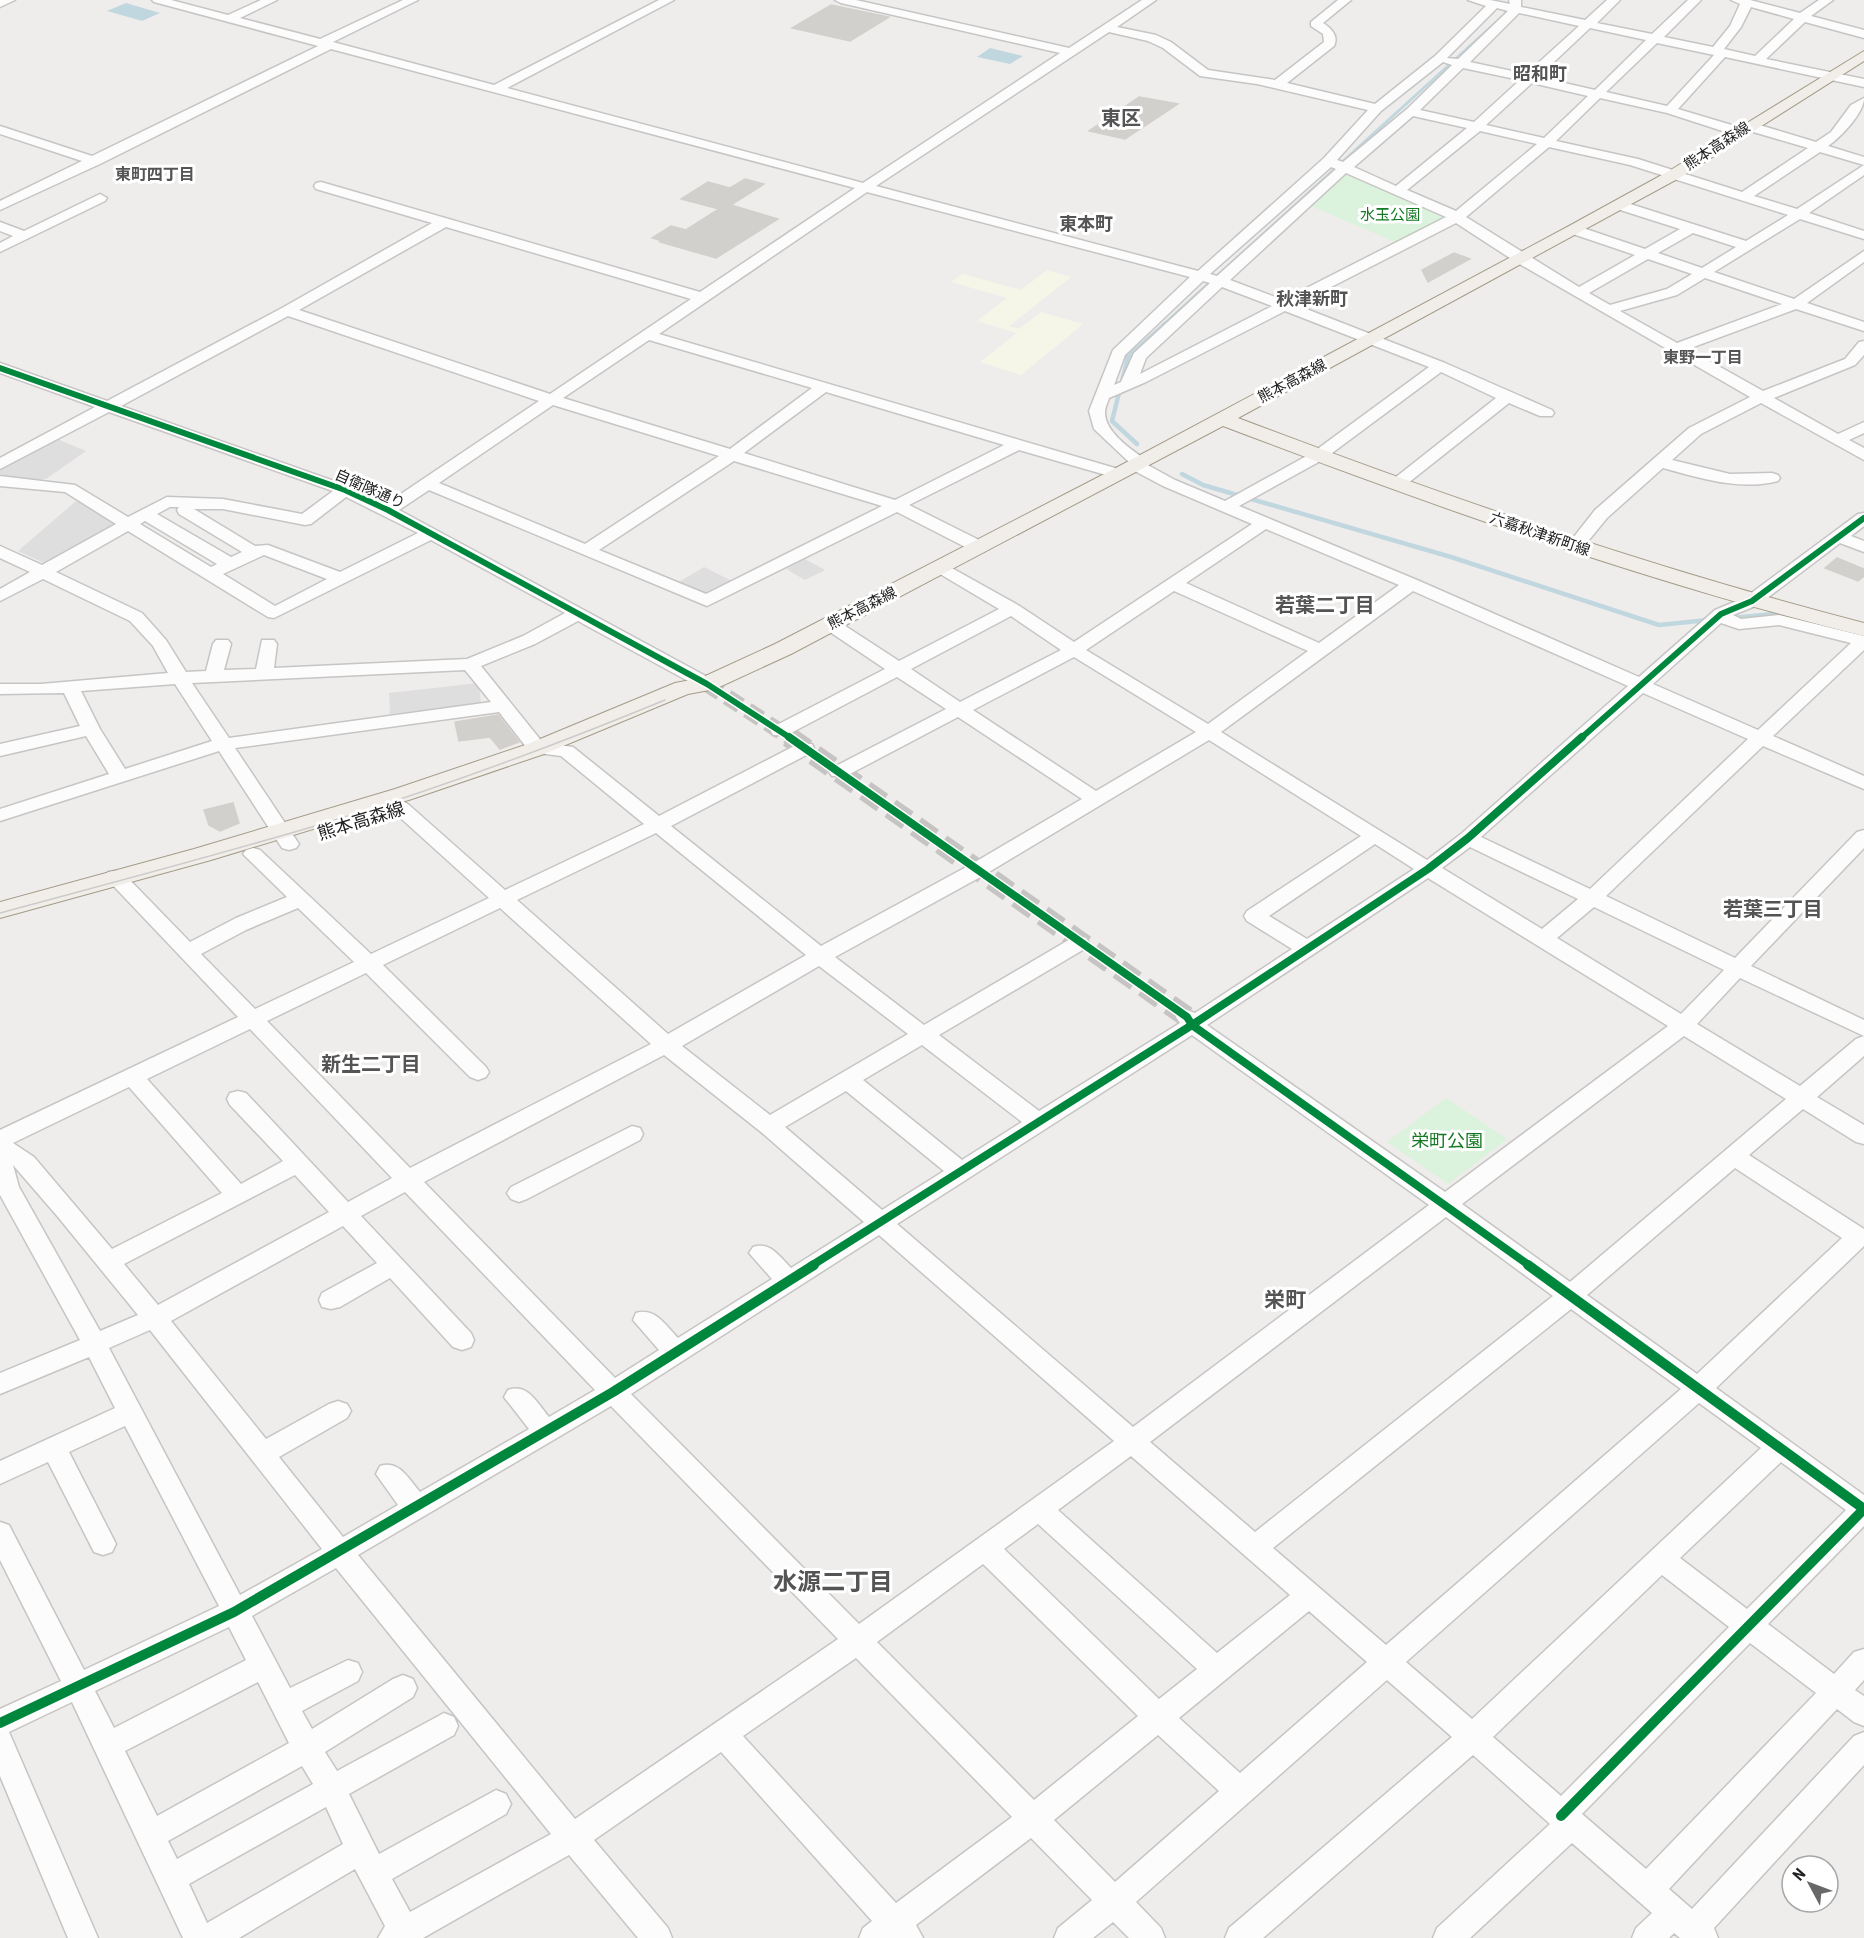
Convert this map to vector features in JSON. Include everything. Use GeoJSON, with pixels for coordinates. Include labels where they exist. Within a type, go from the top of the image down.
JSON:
{"type":"FeatureCollection","features":[{"type":"Feature","properties":{"kind":"main road","name":"熊本高森線"},"geometry":{"type":"LineString","coordinates":[[395,804],[683,688],[707,684],[830,624],[1223,419],[1575,230],[1675,174],[1864,55]]}},
{"type":"Feature","properties":{"kind":"main road","name":"六嘉秋津新町線"},"geometry":{"type":"LineString","coordinates":[[1223,419],[1318,456],[1574,547],[1864,637]]}},
{"type":"Feature","properties":{"kind":"main road","name":"熊本高森線"},"geometry":{"type":"LineString","coordinates":[[0,924],[122,883],[286,838],[567,751],[694,699],[707,684]]}},
{"type":"Feature","properties":{"kind":"main road","name":"熊本高森線"},"geometry":{"type":"LineString","coordinates":[[0,910],[253,854],[286,838]]}},
{"type":"Feature","properties":{"kind":"street"},"geometry":{"type":"LineString","coordinates":[[0,4],[9,0]]}},
{"type":"Feature","properties":{"kind":"street"},"geometry":{"type":"LineString","coordinates":[[158,0],[234,16],[271,0]]}},
{"type":"Feature","properties":{"kind":"street"},"geometry":{"type":"LineString","coordinates":[[187,0],[234,16],[327,42],[1213,276],[1288,302],[1546,413]]}},
{"type":"Feature","properties":{"kind":"street"},"geometry":{"type":"LineString","coordinates":[[0,206],[95,161],[412,0]]}},
{"type":"Feature","properties":{"kind":"street"},"geometry":{"type":"LineString","coordinates":[[499,88],[668,0]]}},
{"type":"Feature","properties":{"kind":"street"},"geometry":{"type":"LineString","coordinates":[[841,0],[1070,52]]}},
{"type":"Feature","properties":{"kind":"street"},"geometry":{"type":"LineString","coordinates":[[388,510],[869,185],[1150,0]]}},
{"type":"Feature","properties":{"kind":"street"},"geometry":{"type":"LineString","coordinates":[[1277,85],[1330,43],[1330,36],[1322,26],[1315,24],[1345,0]]}},
{"type":"Feature","properties":{"kind":"street"},"geometry":{"type":"LineString","coordinates":[[1474,0],[1516,5],[1539,15],[1759,59],[1864,83]]}},
{"type":"Feature","properties":{"kind":"street"},"geometry":{"type":"LineString","coordinates":[[1399,190],[1477,127],[1614,0]]}},
{"type":"Feature","properties":{"kind":"street"},"geometry":{"type":"LineString","coordinates":[[1107,393],[1457,217],[1546,143],[1695,0]]}},
{"type":"Feature","properties":{"kind":"street"},"geometry":{"type":"LineString","coordinates":[[1779,10],[1788,0]]}},
{"type":"Feature","properties":{"kind":"street"},"geometry":{"type":"LineString","coordinates":[[1759,59],[1804,16],[1827,0]]}},
{"type":"Feature","properties":{"kind":"street"},"geometry":{"type":"LineString","coordinates":[[1670,110],[1720,52],[1735,27],[1742,1],[1864,34]]}},
{"type":"Feature","properties":{"kind":"street"},"geometry":{"type":"LineString","coordinates":[[1128,384],[1139,356],[1213,276],[1339,165],[1411,112],[1495,4]]}},
{"type":"Feature","properties":{"kind":"street"},"geometry":{"type":"LineString","coordinates":[[1131,467],[1127,454],[1100,426],[1097,411],[1107,393],[1118,353],[1322,188],[1377,108],[1449,61],[1516,5]]}},
{"type":"Feature","properties":{"kind":"street"},"geometry":{"type":"LineString","coordinates":[[1539,15],[1547,5]]}},
{"type":"Feature","properties":{"kind":"street"},"geometry":{"type":"LineString","coordinates":[[1107,28],[1152,38],[1167,45],[1204,73],[1277,85],[1377,108]]}},
{"type":"Feature","properties":{"kind":"street"},"geometry":{"type":"LineString","coordinates":[[1449,61],[1670,110],[1818,147],[1864,161]]}},
{"type":"Feature","properties":{"kind":"street"},"geometry":{"type":"LineString","coordinates":[[1743,196],[1836,135],[1855,108],[1864,102]]}},
{"type":"Feature","properties":{"kind":"street"},"geometry":{"type":"LineString","coordinates":[[1411,112],[1675,174],[1864,235]]}},
{"type":"Feature","properties":{"kind":"street"},"geometry":{"type":"LineString","coordinates":[[0,130],[95,161]]}},
{"type":"Feature","properties":{"kind":"street"},"geometry":{"type":"LineString","coordinates":[[1339,165],[1457,217],[1521,259],[1608,310],[1864,455]]}},
{"type":"Feature","properties":{"kind":"street"},"geometry":{"type":"LineString","coordinates":[[1608,310],[1672,292],[1798,215],[1864,170]]}},
{"type":"Feature","properties":{"kind":"street"},"geometry":{"type":"LineString","coordinates":[[321,186],[704,298]]}},
{"type":"Feature","properties":{"kind":"street"},"geometry":{"type":"LineString","coordinates":[[0,248],[100,198]]}},
{"type":"Feature","properties":{"kind":"street"},"geometry":{"type":"LineString","coordinates":[[1619,205],[1748,246]]}},
{"type":"Feature","properties":{"kind":"street"},"geometry":{"type":"LineString","coordinates":[[0,464],[287,311],[444,222]]}},
{"type":"Feature","properties":{"kind":"street"},"geometry":{"type":"LineString","coordinates":[[0,226],[25,236]]}},
{"type":"Feature","properties":{"kind":"street"},"geometry":{"type":"LineString","coordinates":[[1579,293],[1690,228]]}},
{"type":"Feature","properties":{"kind":"street"},"geometry":{"type":"LineString","coordinates":[[1575,230],[1864,327]]}},
{"type":"Feature","properties":{"kind":"street"},"geometry":{"type":"LineString","coordinates":[[1675,349],[1796,304],[1864,255]]}},
{"type":"Feature","properties":{"kind":"street"},"geometry":{"type":"LineString","coordinates":[[287,311],[553,400],[896,506],[979,547]]}},
{"type":"Feature","properties":{"kind":"street"},"geometry":{"type":"LineString","coordinates":[[648,335],[1018,444],[1131,467],[1411,584],[1864,783]]}},
{"type":"Feature","properties":{"kind":"street"},"geometry":{"type":"LineString","coordinates":[[1574,547],[1601,514],[1695,430],[1762,397],[1850,362],[1864,345]]}},
{"type":"Feature","properties":{"kind":"street"},"geometry":{"type":"LineString","coordinates":[[1850,362],[1864,369]]}},
{"type":"Feature","properties":{"kind":"street"},"geometry":{"type":"LineString","coordinates":[[1226,507],[1318,456],[1440,366]]}},
{"type":"Feature","properties":{"kind":"street","name":"自衛隊通り"},"geometry":{"type":"LineString","coordinates":[[0,368],[345,490],[431,533],[707,684]]}},
{"type":"Feature","properties":{"kind":"street"},"geometry":{"type":"LineString","coordinates":[[587,550],[732,455],[823,387]]}},
{"type":"Feature","properties":{"kind":"street"},"geometry":{"type":"LineString","coordinates":[[1397,484],[1507,396]]}},
{"type":"Feature","properties":{"kind":"street"},"geometry":{"type":"LineString","coordinates":[[1837,440],[1864,427]]}},
{"type":"Feature","properties":{"kind":"street"},"geometry":{"type":"LineString","coordinates":[[429,484],[707,601],[1018,444]]}},
{"type":"Feature","properties":{"kind":"street"},"geometry":{"type":"LineString","coordinates":[[1661,462],[1725,477],[1759,481],[1772,478]]}},
{"type":"Feature","properties":{"kind":"street"},"geometry":{"type":"LineString","coordinates":[[0,481],[15,485],[69,488],[274,613],[431,533]]}},
{"type":"Feature","properties":{"kind":"street"},"geometry":{"type":"LineString","coordinates":[[0,596],[167,502],[223,504],[305,520],[345,490]]}},
{"type":"Feature","properties":{"kind":"street"},"geometry":{"type":"LineString","coordinates":[[190,503],[185,510],[255,553]]}},
{"type":"Feature","properties":{"kind":"street"},"geometry":{"type":"LineString","coordinates":[[145,514],[230,564]]}},
{"type":"Feature","properties":{"kind":"street"},"geometry":{"type":"LineString","coordinates":[[0,1722],[234,1612],[340,1552],[613,1392],[1039,1123],[1189,1021],[1306,949],[1428,869],[1467,838],[1719,616],[1752,602],[1864,518]]}},
{"type":"Feature","properties":{"kind":"street"},"geometry":{"type":"LineString","coordinates":[[839,771],[1074,650],[1264,523]]}},
{"type":"Feature","properties":{"kind":"street"},"geometry":{"type":"LineString","coordinates":[[1839,537],[1864,547]]}},
{"type":"Feature","properties":{"kind":"street"},"geometry":{"type":"LineString","coordinates":[[210,574],[262,549],[341,579]]}},
{"type":"Feature","properties":{"kind":"street"},"geometry":{"type":"LineString","coordinates":[[0,551],[136,617],[160,644],[286,838]]}},
{"type":"Feature","properties":{"kind":"street"},"geometry":{"type":"LineString","coordinates":[[941,567],[1864,1136]]}},
{"type":"Feature","properties":{"kind":"street"},"geometry":{"type":"LineString","coordinates":[[1174,584],[1320,650]]}},
{"type":"Feature","properties":{"kind":"street"},"geometry":{"type":"LineString","coordinates":[[0,1384],[155,1318],[409,1179],[666,1045],[820,956],[977,870],[1209,732],[1411,584]]}},
{"type":"Feature","properties":{"kind":"street"},"geometry":{"type":"LineString","coordinates":[[780,731],[1012,609]]}},
{"type":"Feature","properties":{"kind":"street"},"geometry":{"type":"LineString","coordinates":[[0,689],[470,664],[529,640],[579,613]]}},
{"type":"Feature","properties":{"kind":"street"},"geometry":{"type":"LineString","coordinates":[[1719,616],[1739,624],[1779,621],[1864,637]]}},
{"type":"Feature","properties":{"kind":"street"},"geometry":{"type":"LineString","coordinates":[[830,624],[1096,800]]}},
{"type":"Feature","properties":{"kind":"street"},"geometry":{"type":"LineString","coordinates":[[1543,939],[1593,897],[1864,637]]}},
{"type":"Feature","properties":{"kind":"street"},"geometry":{"type":"LineString","coordinates":[[214,676],[222,644]]}},
{"type":"Feature","properties":{"kind":"street"},"geometry":{"type":"LineString","coordinates":[[264,674],[268,644]]}},
{"type":"Feature","properties":{"kind":"street"},"geometry":{"type":"LineString","coordinates":[[470,664],[501,706],[537,748],[567,751],[820,956],[1039,1123]]}},
{"type":"Feature","properties":{"kind":"street"},"geometry":{"type":"LineString","coordinates":[[70,687],[91,729],[121,777]]}},
{"type":"Feature","properties":{"kind":"street"},"geometry":{"type":"LineString","coordinates":[[0,815],[223,744],[501,706]]}},
{"type":"Feature","properties":{"kind":"street"},"geometry":{"type":"LineString","coordinates":[[0,750],[91,729]]}},
{"type":"Feature","properties":{"kind":"street"},"geometry":{"type":"LineString","coordinates":[[0,1140],[659,824],[805,748]]}},
{"type":"Feature","properties":{"kind":"street"},"geometry":{"type":"LineString","coordinates":[[395,804],[666,1045],[769,1126],[1690,1927]]}},
{"type":"Feature","properties":{"kind":"street"},"geometry":{"type":"LineString","coordinates":[[1306,949],[1254,916],[1374,836]]}},
{"type":"Feature","properties":{"kind":"street"},"geometry":{"type":"LineString","coordinates":[[0,1161],[6,1198],[94,1343],[284,1706],[332,1789],[402,1936],[572,1838],[858,1641],[1131,1443],[1683,1025],[1864,836]]}},
{"type":"Feature","properties":{"kind":"street"},"geometry":{"type":"LineString","coordinates":[[1467,838],[1864,1029]]}},
{"type":"Feature","properties":{"kind":"street"},"geometry":{"type":"LineString","coordinates":[[253,854],[478,1072]]}},
{"type":"Feature","properties":{"kind":"street"},"geometry":{"type":"LineString","coordinates":[[122,883],[613,1392],[1150,1938]]}},
{"type":"Feature","properties":{"kind":"street"},"geometry":{"type":"LineString","coordinates":[[188,953],[204,942],[243,923],[301,899]]}},
{"type":"Feature","properties":{"kind":"street"},"geometry":{"type":"LineString","coordinates":[[769,1126],[1079,943]]}},
{"type":"Feature","properties":{"kind":"street"},"geometry":{"type":"LineString","coordinates":[[1189,1021],[1864,1509],[1749,1626],[1566,1820],[1448,1938]]}},
{"type":"Feature","properties":{"kind":"street"},"geometry":{"type":"LineString","coordinates":[[1255,1547],[1569,1296],[1735,1157],[1864,1044]]}},
{"type":"Feature","properties":{"kind":"street"},"geometry":{"type":"LineString","coordinates":[[132,1076],[238,1196]]}},
{"type":"Feature","properties":{"kind":"street"},"geometry":{"type":"LineString","coordinates":[[848,1080],[962,1172]]}},
{"type":"Feature","properties":{"kind":"street"},"geometry":{"type":"LineString","coordinates":[[238,1099],[462,1340]]}},
{"type":"Feature","properties":{"kind":"street"},"geometry":{"type":"LineString","coordinates":[[519,1193],[632,1134]]}},
{"type":"Feature","properties":{"kind":"street"},"geometry":{"type":"LineString","coordinates":[[0,1146],[26,1164],[108,1261],[340,1552],[572,1838],[657,1938]]}},
{"type":"Feature","properties":{"kind":"street"},"geometry":{"type":"LineString","coordinates":[[1069,1938],[1114,1902],[1240,1792],[1699,1388],[1858,1237],[1735,1157]]}},
{"type":"Feature","properties":{"kind":"street"},"geometry":{"type":"LineString","coordinates":[[108,1261],[297,1164]]}},
{"type":"Feature","properties":{"kind":"street"},"geometry":{"type":"LineString","coordinates":[[761,1253],[789,1281]]}},
{"type":"Feature","properties":{"kind":"street"},"geometry":{"type":"LineString","coordinates":[[331,1300],[393,1264]]}},
{"type":"Feature","properties":{"kind":"street"},"geometry":{"type":"LineString","coordinates":[[645,1320],[676,1352]]}},
{"type":"Feature","properties":{"kind":"street"},"geometry":{"type":"LineString","coordinates":[[517,1397],[546,1431]]}},
{"type":"Feature","properties":{"kind":"street"},"geometry":{"type":"LineString","coordinates":[[262,1454],[338,1411]]}},
{"type":"Feature","properties":{"kind":"street"},"geometry":{"type":"LineString","coordinates":[[0,1473],[130,1412]]}},
{"type":"Feature","properties":{"kind":"street"},"geometry":{"type":"LineString","coordinates":[[1240,1938],[1472,1738],[1780,1447]]}},
{"type":"Feature","properties":{"kind":"street"},"geometry":{"type":"LineString","coordinates":[[54,1448],[103,1544]]}},
{"type":"Feature","properties":{"kind":"street"},"geometry":{"type":"LineString","coordinates":[[389,1474],[416,1507]]}},
{"type":"Feature","properties":{"kind":"street"},"geometry":{"type":"LineString","coordinates":[[1039,1509],[1217,1670]]}},
{"type":"Feature","properties":{"kind":"street"},"geometry":{"type":"LineString","coordinates":[[0,1533],[108,1745],[199,1938]]}},
{"type":"Feature","properties":{"kind":"street"},"geometry":{"type":"LineString","coordinates":[[985,1548],[1158,1718],[1240,1792]]}},
{"type":"Feature","properties":{"kind":"street"},"geometry":{"type":"LineString","coordinates":[[1662,1560],[1864,1713]]}},
{"type":"Feature","properties":{"kind":"street"},"geometry":{"type":"LineString","coordinates":[[723,1734],[892,1933],[1309,1595]]}},
{"type":"Feature","properties":{"kind":"street"},"geometry":{"type":"LineString","coordinates":[[1647,1890],[1864,1661]]}},
{"type":"Feature","properties":{"kind":"street"},"geometry":{"type":"LineString","coordinates":[[108,1745],[263,1665]]}},
{"type":"Feature","properties":{"kind":"street"},"geometry":{"type":"LineString","coordinates":[[284,1706],[348,1672]]}},
{"type":"Feature","properties":{"kind":"street"},"geometry":{"type":"LineString","coordinates":[[151,1835],[307,1749],[403,1688]]}},
{"type":"Feature","properties":{"kind":"street"},"geometry":{"type":"LineString","coordinates":[[172,1878],[444,1726]]}},
{"type":"Feature","properties":{"kind":"street"},"geometry":{"type":"LineString","coordinates":[[0,1742],[83,1938]]}},
{"type":"Feature","properties":{"kind":"street"},"geometry":{"type":"LineString","coordinates":[[1647,1938],[1690,1927],[1864,1745]]}},
{"type":"Feature","properties":{"kind":"street"},"geometry":{"type":"LineString","coordinates":[[210,1938],[496,1804]]}},
{"type":"Feature","properties":{"kind":"shaded area"},"geometry":{"type":"Polygon","coordinates":[[[1047,270],[1071,277],[1009,326],[1019,329],[1041,312],[1083,324],[1021,375],[980,362],[1017,333],[977,321],[1007,298],[951,282],[963,274],[1021,290],[1047,270]]]}},
{"type":"Feature","properties":{"kind":"shaded area"},"geometry":{"type":"Polygon","coordinates":[[[57,439],[86,451],[46,479],[24,480],[0,474],[0,469],[57,439]]]}},
{"type":"Feature","properties":{"kind":"shaded area"},"geometry":{"type":"Polygon","coordinates":[[[81,501],[118,524],[46,564],[18,551],[75,502],[81,501]]]}},
{"type":"Feature","properties":{"kind":"shaded area"},"geometry":{"type":"Polygon","coordinates":[[[805,559],[825,570],[805,580],[786,569],[805,559]]]}},
{"type":"Feature","properties":{"kind":"shaded area"},"geometry":{"type":"Polygon","coordinates":[[[704,567],[732,581],[707,596],[679,582],[704,567]]]}},
{"type":"Feature","properties":{"kind":"shaded area"},"geometry":{"type":"Polygon","coordinates":[[[479,683],[481,704],[390,714],[389,693],[479,683]]]}},
{"type":"Feature","properties":{"kind":"green space","name":"水玉公園"},"geometry":{"type":"Polygon","coordinates":[[[1346,173],[1447,216],[1395,242],[1309,205],[1346,173]]]}},
{"type":"Feature","properties":{"kind":"green space","name":"栄町公園"},"geometry":{"type":"Polygon","coordinates":[[[1446,1098],[1507,1139],[1448,1184],[1387,1142],[1446,1098]]]}},
{"type":"Feature","properties":{"kind":"water"},"geometry":{"type":"Polygon","coordinates":[[[126,3],[160,13],[142,21],[107,11],[126,3]]]}},
{"type":"Feature","properties":{"kind":"water"},"geometry":{"type":"Polygon","coordinates":[[[990,48],[1023,56],[1010,64],[977,57],[990,48]]]}},
{"type":"Feature","properties":{"kind":"building"},"geometry":{"type":"Polygon","coordinates":[[[831,5],[889,17],[850,41],[792,28],[831,5]]]}},
{"type":"Feature","properties":{"kind":"building"},"geometry":{"type":"Polygon","coordinates":[[[1139,97],[1178,104],[1125,139],[1089,131],[1139,97]]]}},
{"type":"Feature","properties":{"kind":"building"},"geometry":{"type":"Polygon","coordinates":[[[745,179],[764,184],[731,205],[778,219],[716,258],[652,238],[671,226],[686,230],[719,209],[681,199],[708,182],[730,188],[745,179]]]}},
{"type":"Feature","properties":{"kind":"building"},"geometry":{"type":"Polygon","coordinates":[[[1454,253],[1470,259],[1428,282],[1422,270],[1454,253]]]}},
{"type":"Feature","properties":{"kind":"building"},"geometry":{"type":"Polygon","coordinates":[[[1837,558],[1864,569],[1864,576],[1858,581],[1825,568],[1837,558]]]}},
{"type":"Feature","properties":{"kind":"building"},"geometry":{"type":"Polygon","coordinates":[[[498,715],[519,742],[500,749],[490,737],[459,741],[455,722],[498,715]]]}},
{"type":"Feature","properties":{"kind":"building"},"geometry":{"type":"Polygon","coordinates":[[[233,803],[239,823],[220,831],[209,825],[204,810],[233,803]]]}},
{"type":"Feature","properties":{"kind":"waterway"},"geometry":{"type":"LineString","coordinates":[[1163,325],[1504,15],[1508,9],[1507,6]]}},
{"type":"Feature","properties":{"kind":"waterway"},"geometry":{"type":"LineString","coordinates":[[1137,444],[1112,421],[1128,357],[1165,324]]}},
{"type":"Feature","properties":{"kind":"waterway"},"geometry":{"type":"LineString","coordinates":[[1182,474],[1203,485],[1451,557],[1659,625],[1708,620]]}},
{"type":"Feature","properties":{"kind":"waterway"},"geometry":{"type":"LineString","coordinates":[[1732,618],[1773,614],[1817,625]]}},
{"type":"Feature","properties":{"kind":"tunnel"},"geometry":{"type":"LineString","coordinates":[[707,684],[790,738]]}},
{"type":"Feature","properties":{"kind":"tunnel"},"geometry":{"type":"LineString","coordinates":[[790,738],[1187,1017]]}},
{"type":"Feature","properties":{"kind":"tram line"},"geometry":{"type":"LineString","coordinates":[[0,913],[249,845],[374,808],[500,764],[665,700]]}},
{"type":"Feature","properties":{"kind":"cycle path"},"geometry":{"type":"LineString","coordinates":[[0,368],[345,490],[388,510],[707,684],[759,716],[1187,1017],[1192,1025],[1446,1205],[1864,1509],[1561,1816]]}},
{"type":"Feature","properties":{"kind":"cycle path"},"geometry":{"type":"LineString","coordinates":[[0,1723],[234,1612],[340,1552],[613,1392],[1192,1025],[1428,869],[1468,838],[1721,614],[1752,601],[1864,518]]}},
{"type":"Feature","properties":{"kind":"district","name":"昭和町"},"geometry":{"type":"Point","coordinates":[1540,74]}},
{"type":"Feature","properties":{"kind":"district","name":"東区"},"geometry":{"type":"Point","coordinates":[1121,118]}},
{"type":"Feature","properties":{"kind":"district","name":"東町四丁目"},"geometry":{"type":"Point","coordinates":[155,174]}},
{"type":"Feature","properties":{"kind":"district","name":"東本町"},"geometry":{"type":"Point","coordinates":[1086,224]}},
{"type":"Feature","properties":{"kind":"district","name":"秋津新町"},"geometry":{"type":"Point","coordinates":[1312,299]}},
{"type":"Feature","properties":{"kind":"district","name":"東野一丁目"},"geometry":{"type":"Point","coordinates":[1703,357]}},
{"type":"Feature","properties":{"kind":"district","name":"若葉二丁目"},"geometry":{"type":"Point","coordinates":[1325,605]}},
{"type":"Feature","properties":{"kind":"district","name":"若葉三丁目"},"geometry":{"type":"Point","coordinates":[1773,909]}},
{"type":"Feature","properties":{"kind":"district","name":"新生二丁目"},"geometry":{"type":"Point","coordinates":[371,1064]}},
{"type":"Feature","properties":{"kind":"district","name":"栄町"},"geometry":{"type":"Point","coordinates":[1285,1300]}},
{"type":"Feature","properties":{"kind":"district","name":"水源二丁目"},"geometry":{"type":"Point","coordinates":[833,1582]}}]}
